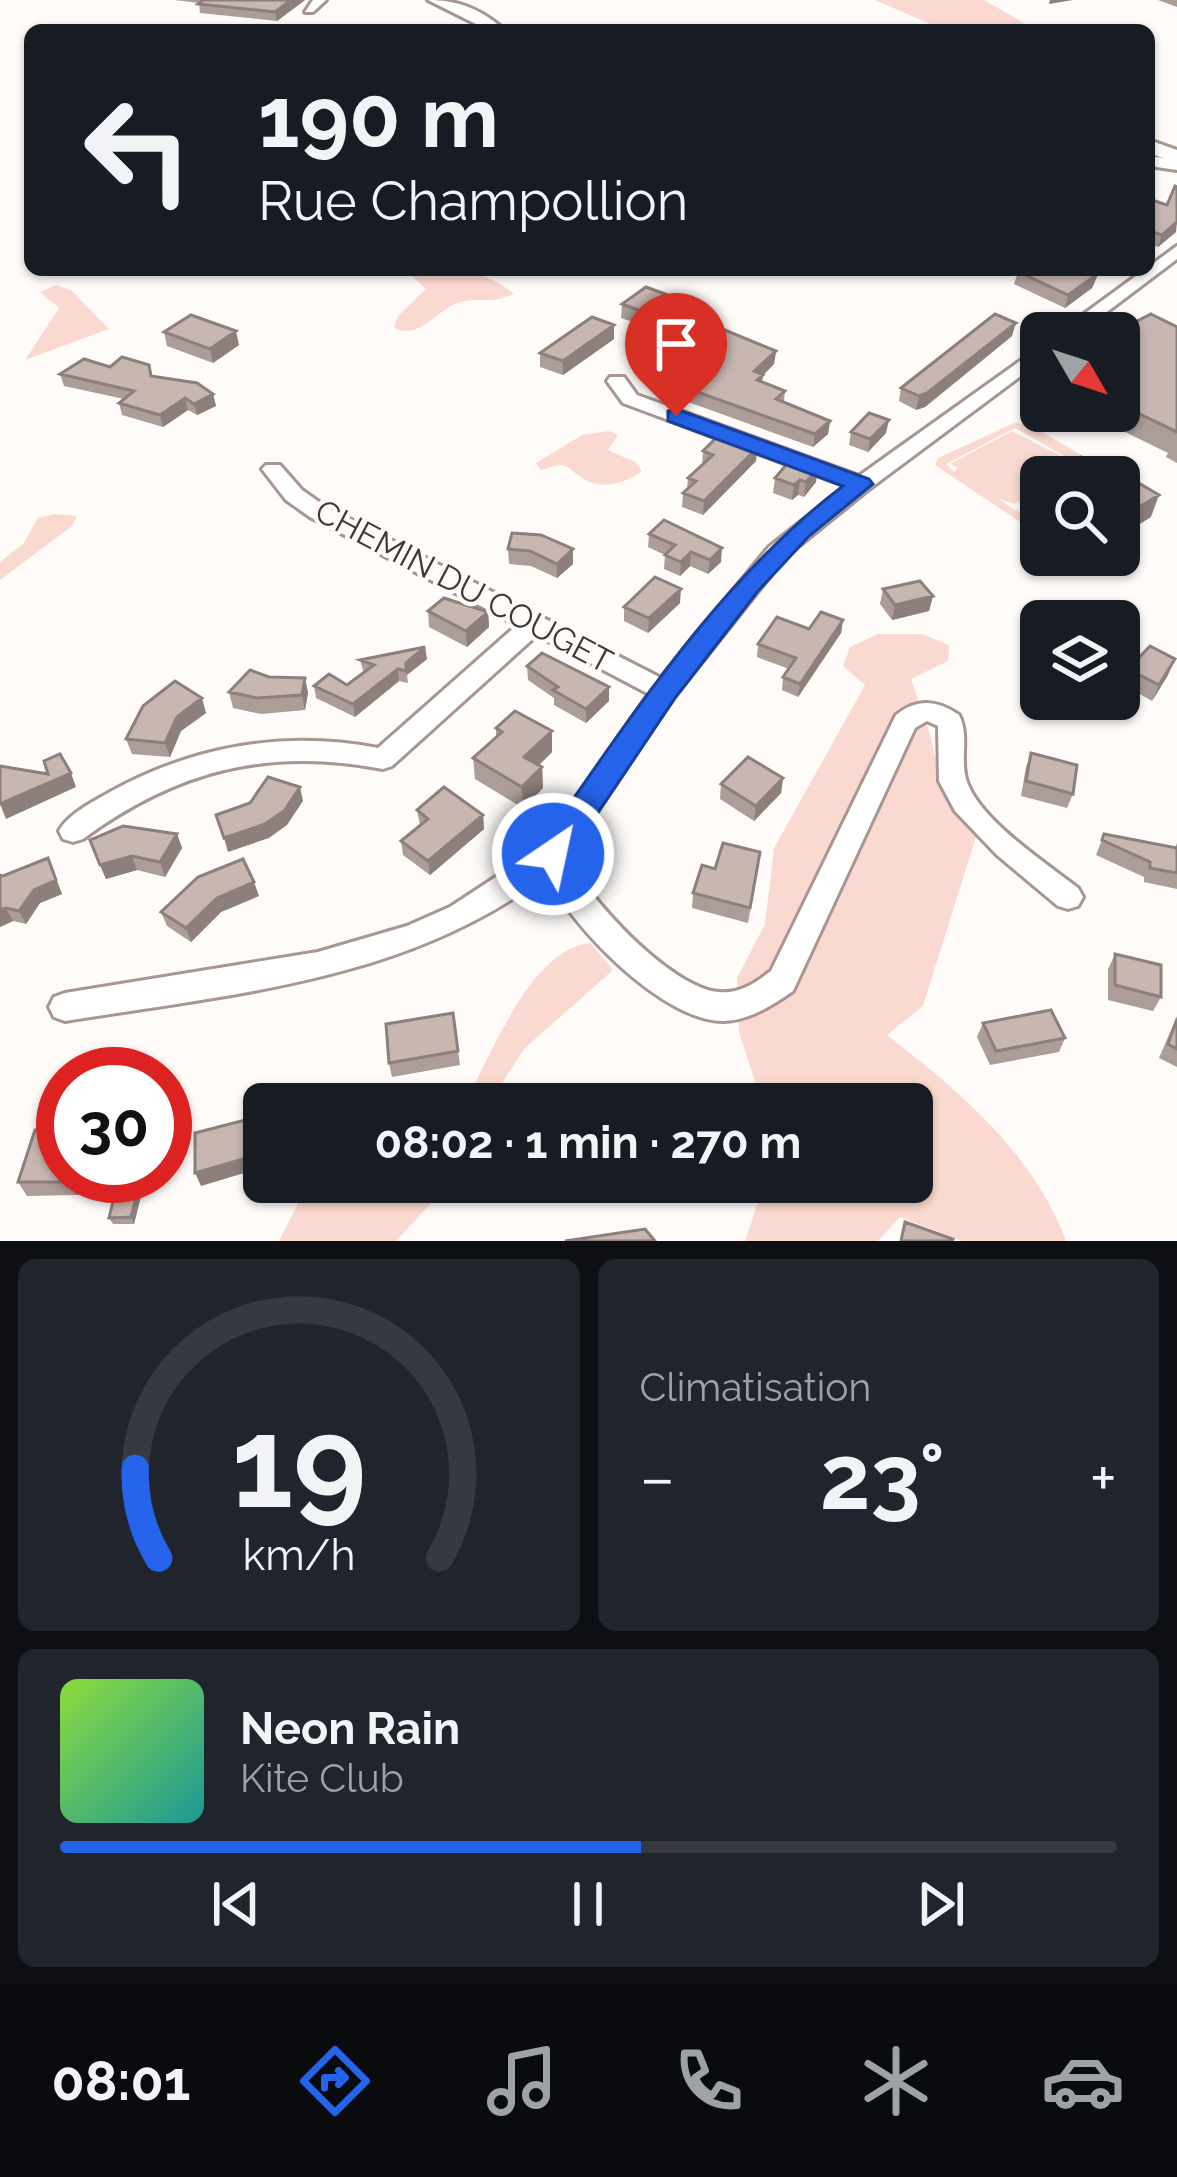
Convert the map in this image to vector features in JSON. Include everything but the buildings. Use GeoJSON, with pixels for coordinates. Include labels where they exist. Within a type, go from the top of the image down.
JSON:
{"type":"FeatureCollection","features":[{"type":"Feature","properties":{"kind":"street"},"geometry":{"type":"LineString","coordinates":[[435,0],[478,24]]}},
{"type":"Feature","properties":{"kind":"street"},"geometry":{"type":"LineString","coordinates":[[1095,312],[1143,276]]}},
{"type":"Feature","properties":{"kind":"street"},"geometry":{"type":"LineString","coordinates":[[65,1007],[259,975],[381,946],[459,917],[501,894],[553,854],[665,691],[777,553],[861,484],[1020,367]]}},
{"type":"Feature","properties":{"kind":"street"},"geometry":{"type":"LineString","coordinates":[[617,380],[631,399],[861,484]]}},
{"type":"Feature","properties":{"kind":"street","name":"CHEMIN DU COUGET"},"geometry":{"type":"LineString","coordinates":[[273,469],[294,495],[318,512],[665,691]]}},
{"type":"Feature","properties":{"kind":"street"},"geometry":{"type":"LineString","coordinates":[[74,831],[108,803],[211,760],[349,749],[383,758],[536,622]]}},
{"type":"Feature","properties":{"kind":"street"},"geometry":{"type":"LineString","coordinates":[[553,854],[568,890],[590,916],[691,998],[712,1006],[759,999],[782,981],[905,722],[915,712],[926,710],[950,722],[950,770],[956,789],[1029,865],[1068,897]]}},
{"type":"Feature","properties":{"kind":"shaded area"},"geometry":{"type":"Polygon","coordinates":[[[875,0],[984,0],[1026,24],[930,24],[875,0]]]}},
{"type":"Feature","properties":{"kind":"shaded area"},"geometry":{"type":"Polygon","coordinates":[[[412,276],[482,276],[514,294],[455,304],[414,330],[394,328],[398,316],[426,289],[412,276]]]}},
{"type":"Feature","properties":{"kind":"shaded area"},"geometry":{"type":"Polygon","coordinates":[[[56,285],[71,290],[109,329],[25,360],[59,308],[40,292],[56,285]]]}},
{"type":"Feature","properties":{"kind":"shaded area"},"geometry":{"type":"Polygon","coordinates":[[[1016,422],[1020,431],[1015,428],[946,464],[954,472],[958,468],[950,464],[1012,431],[1061,456],[1020,456],[1020,501],[1014,504],[999,499],[1020,513],[1020,522],[935,465],[938,458],[1016,422]]]}},
{"type":"Feature","properties":{"kind":"shaded area"},"geometry":{"type":"Polygon","coordinates":[[[609,431],[618,435],[608,450],[635,462],[642,471],[627,480],[593,483],[566,466],[541,470],[536,463],[582,435],[609,431]]]}},
{"type":"Feature","properties":{"kind":"shaded area"},"geometry":{"type":"Polygon","coordinates":[[[1022,432],[1042,432],[1083,456],[1064,456],[1022,432]]]}},
{"type":"Feature","properties":{"kind":"shaded area"},"geometry":{"type":"Polygon","coordinates":[[[77,516],[72,526],[0,580],[0,562],[23,544],[38,518],[77,516]]]}},
{"type":"Feature","properties":{"kind":"shaded area"},"geometry":{"type":"Polygon","coordinates":[[[878,634],[922,634],[949,645],[948,661],[911,679],[930,734],[942,791],[976,837],[923,1006],[887,1035],[992,1126],[1035,1180],[1066,1241],[962,1241],[900,1217],[878,1241],[745,1241],[758,1203],[933,1203],[933,1083],[755,1083],[739,1032],[737,978],[765,924],[774,848],[865,685],[843,666],[850,647],[878,634]]]}},
{"type":"Feature","properties":{"kind":"shaded area"},"geometry":{"type":"Polygon","coordinates":[[[590,943],[613,970],[524,1049],[502,1083],[475,1083],[532,983],[569,950],[590,943]]]}},
{"type":"Feature","properties":{"kind":"shaded area"},"geometry":{"type":"Polygon","coordinates":[[[298,1203],[431,1203],[396,1241],[279,1241],[298,1203]]]}},
{"type":"Feature","properties":{"kind":"route"},"geometry":{"type":"LineString","coordinates":[[553,854],[665,691],[748,585],[800,531],[861,484],[676,416]]}}]}
